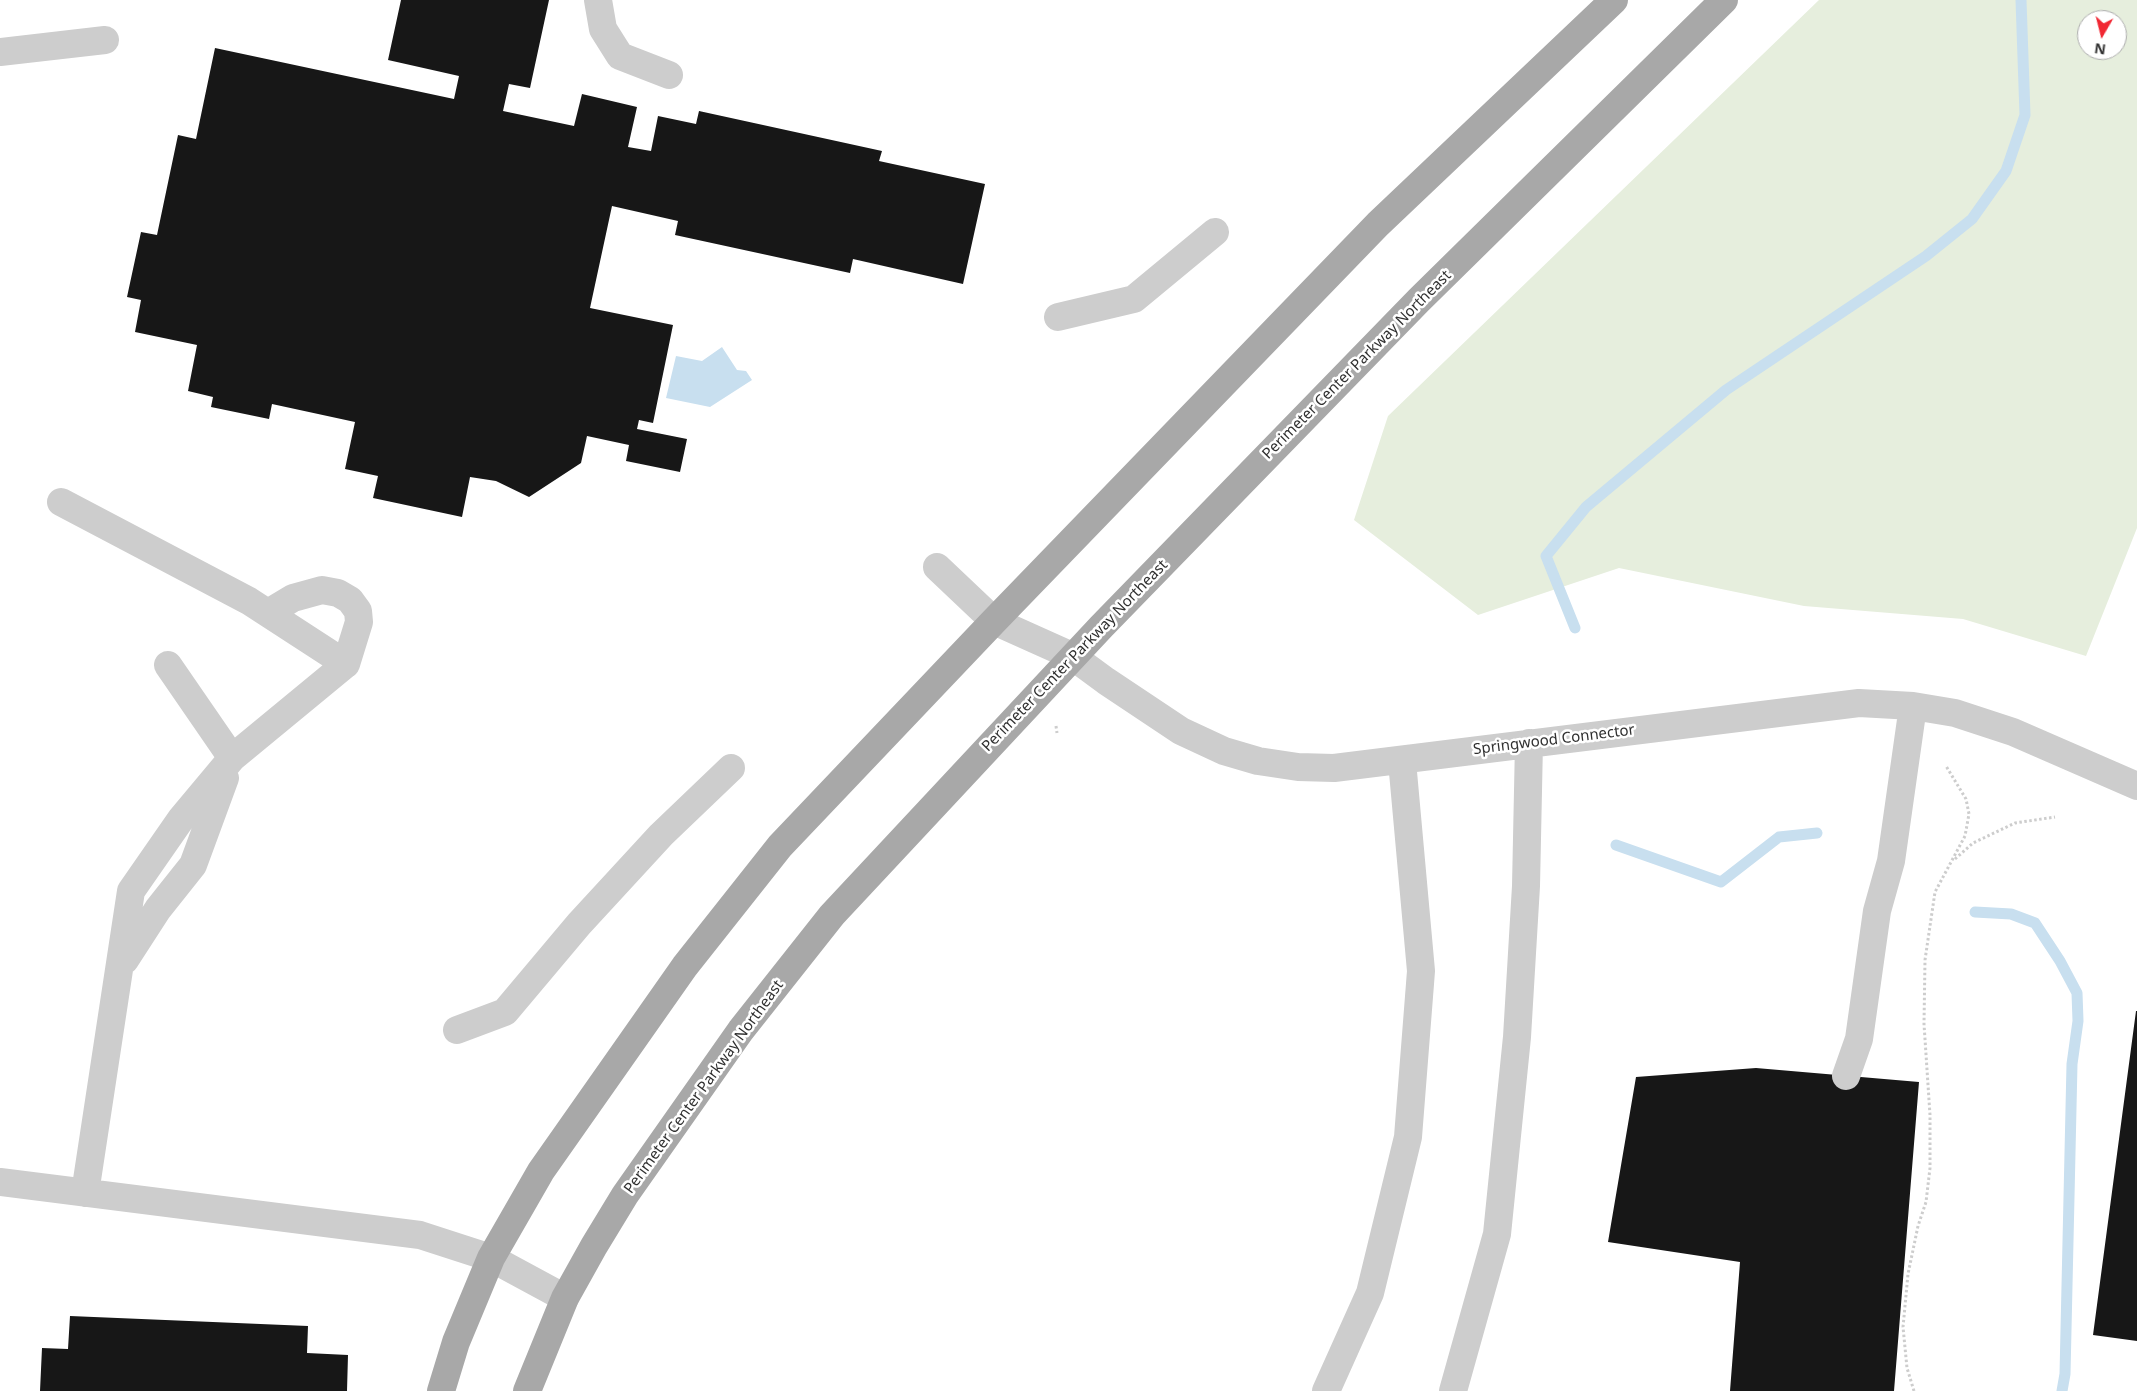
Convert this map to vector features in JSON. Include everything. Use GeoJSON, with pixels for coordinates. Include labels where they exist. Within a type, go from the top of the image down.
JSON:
{"type":"FeatureCollection","features":[{"type":"Feature","properties":{"kind":"main road"},"geometry":{"type":"LineString","coordinates":[[441,1391],[456,1342],[491,1258],[541,1171],[685,966],[780,846],[994,621],[1378,224],[1614,0]]}},
{"type":"Feature","properties":{"kind":"main road","name":"Perimeter Center Parkway Northeast"},"geometry":{"type":"LineString","coordinates":[[527,1391],[565,1298],[594,1246],[626,1196],[741,1030],[832,915],[1072,656],[1419,300],[1724,0]]}},
{"type":"Feature","properties":{"kind":"street"},"geometry":{"type":"LineString","coordinates":[[598,0],[604,28],[620,56],[669,75]]}},
{"type":"Feature","properties":{"kind":"street"},"geometry":{"type":"LineString","coordinates":[[0,52],[106,40]]}},
{"type":"Feature","properties":{"kind":"street"},"geometry":{"type":"LineString","coordinates":[[1058,317],[1134,298],[1216,232]]}},
{"type":"Feature","properties":{"kind":"street"},"geometry":{"type":"LineString","coordinates":[[61,502],[268,613],[346,664]]}},
{"type":"Feature","properties":{"kind":"street","name":"Springwood Connector"},"geometry":{"type":"LineString","coordinates":[[937,567],[994,621],[1072,656],[1181,731],[1224,751],[1249,759],[1298,767],[1334,768],[1859,703],[1913,706],[1955,713],[2013,732],[2137,786]]}},
{"type":"Feature","properties":{"kind":"street"},"geometry":{"type":"LineString","coordinates":[[85,1194],[131,891],[181,820],[232,758],[346,664],[359,622],[358,611],[350,600],[338,593],[322,590],[311,592],[280,604],[268,613]]}},
{"type":"Feature","properties":{"kind":"street"},"geometry":{"type":"LineString","coordinates":[[168,664],[232,758]]}},
{"type":"Feature","properties":{"kind":"street"},"geometry":{"type":"LineString","coordinates":[[1846,1076],[1859,1039],[1877,911],[1890,866],[1913,706]]}},
{"type":"Feature","properties":{"kind":"street"},"geometry":{"type":"LineString","coordinates":[[1453,1391],[1497,1234],[1517,1027],[1526,886],[1529,744]]}},
{"type":"Feature","properties":{"kind":"street"},"geometry":{"type":"LineString","coordinates":[[120,968],[158,909],[192,865],[232,758]]}},
{"type":"Feature","properties":{"kind":"street"},"geometry":{"type":"LineString","coordinates":[[1326,1391],[1370,1293],[1408,1137],[1422,971],[1402,761]]}},
{"type":"Feature","properties":{"kind":"street"},"geometry":{"type":"LineString","coordinates":[[457,1030],[505,1012],[585,917],[661,835],[731,768]]}},
{"type":"Feature","properties":{"kind":"street"},"geometry":{"type":"LineString","coordinates":[[0,1182],[420,1235],[491,1258],[565,1298]]}},
{"type":"Feature","properties":{"kind":"path"},"geometry":{"type":"LineString","coordinates":[[1914,1391],[1907,1368],[1903,1327],[1908,1274],[1918,1226],[1926,1202],[1930,1168],[1930,1115],[1924,1024],[1925,960],[1935,892],[1965,836],[1968,814],[1966,799],[1946,766]]}},
{"type":"Feature","properties":{"kind":"path"},"geometry":{"type":"LineString","coordinates":[[1953,861],[1973,844],[2015,823],[2055,817]]}},
{"type":"Feature","properties":{"kind":"green space"},"geometry":{"type":"Polygon","coordinates":[[[1819,0],[2137,0],[2137,528],[2086,656],[1963,619],[1804,606],[1619,568],[1478,615],[1354,520],[1388,416],[1819,0]]]}},
{"type":"Feature","properties":{"kind":"water"},"geometry":{"type":"Polygon","coordinates":[[[722,347],[737,370],[746,371],[752,380],[710,407],[666,398],[676,356],[702,361],[722,347]]]}},
{"type":"Feature","properties":{"kind":"building"},"geometry":{"type":"Polygon","coordinates":[[[401,0],[549,0],[530,88],[509,84],[503,111],[574,126],[582,94],[637,107],[628,147],[651,151],[658,116],[696,124],[699,111],[882,151],[879,161],[985,184],[963,284],[853,259],[850,273],[675,235],[678,221],[612,206],[590,308],[673,325],[653,423],[639,420],[637,429],[687,439],[680,472],[626,461],[629,445],[587,436],[581,463],[529,497],[496,481],[470,477],[462,517],[373,498],[378,476],[345,469],[355,422],[272,404],[269,419],[211,407],[213,397],[188,391],[197,345],[135,332],[141,300],[127,297],[141,232],[157,235],[178,135],[196,139],[215,48],[454,99],[459,76],[388,60],[401,0]]]}},
{"type":"Feature","properties":{"kind":"building"},"geometry":{"type":"Polygon","coordinates":[[[2137,1011],[2137,1341],[2093,1335],[2137,1011]]]}},
{"type":"Feature","properties":{"kind":"building"},"geometry":{"type":"Polygon","coordinates":[[[1756,1068],[1919,1082],[1894,1391],[1730,1391],[1740,1262],[1608,1242],[1636,1077],[1756,1068]]]}},
{"type":"Feature","properties":{"kind":"building"},"geometry":{"type":"Polygon","coordinates":[[[70,1316],[308,1326],[307,1353],[348,1355],[347,1391],[40,1391],[42,1348],[68,1349],[70,1316]]]}},
{"type":"Feature","properties":{"kind":"waterway"},"geometry":{"type":"LineString","coordinates":[[1575,628],[1546,556],[1586,507],[1726,390],[1926,256],[1972,219],[2006,171],[2025,115],[2021,0]]}},
{"type":"Feature","properties":{"kind":"waterway"},"geometry":{"type":"LineString","coordinates":[[1616,845],[1721,882],[1779,837],[1817,833]]}},
{"type":"Feature","properties":{"kind":"waterway"},"geometry":{"type":"LineString","coordinates":[[1975,912],[2011,914],[2035,923],[2060,961],[2077,993],[2078,1021],[2072,1064],[2065,1374],[2062,1391]]}}]}
